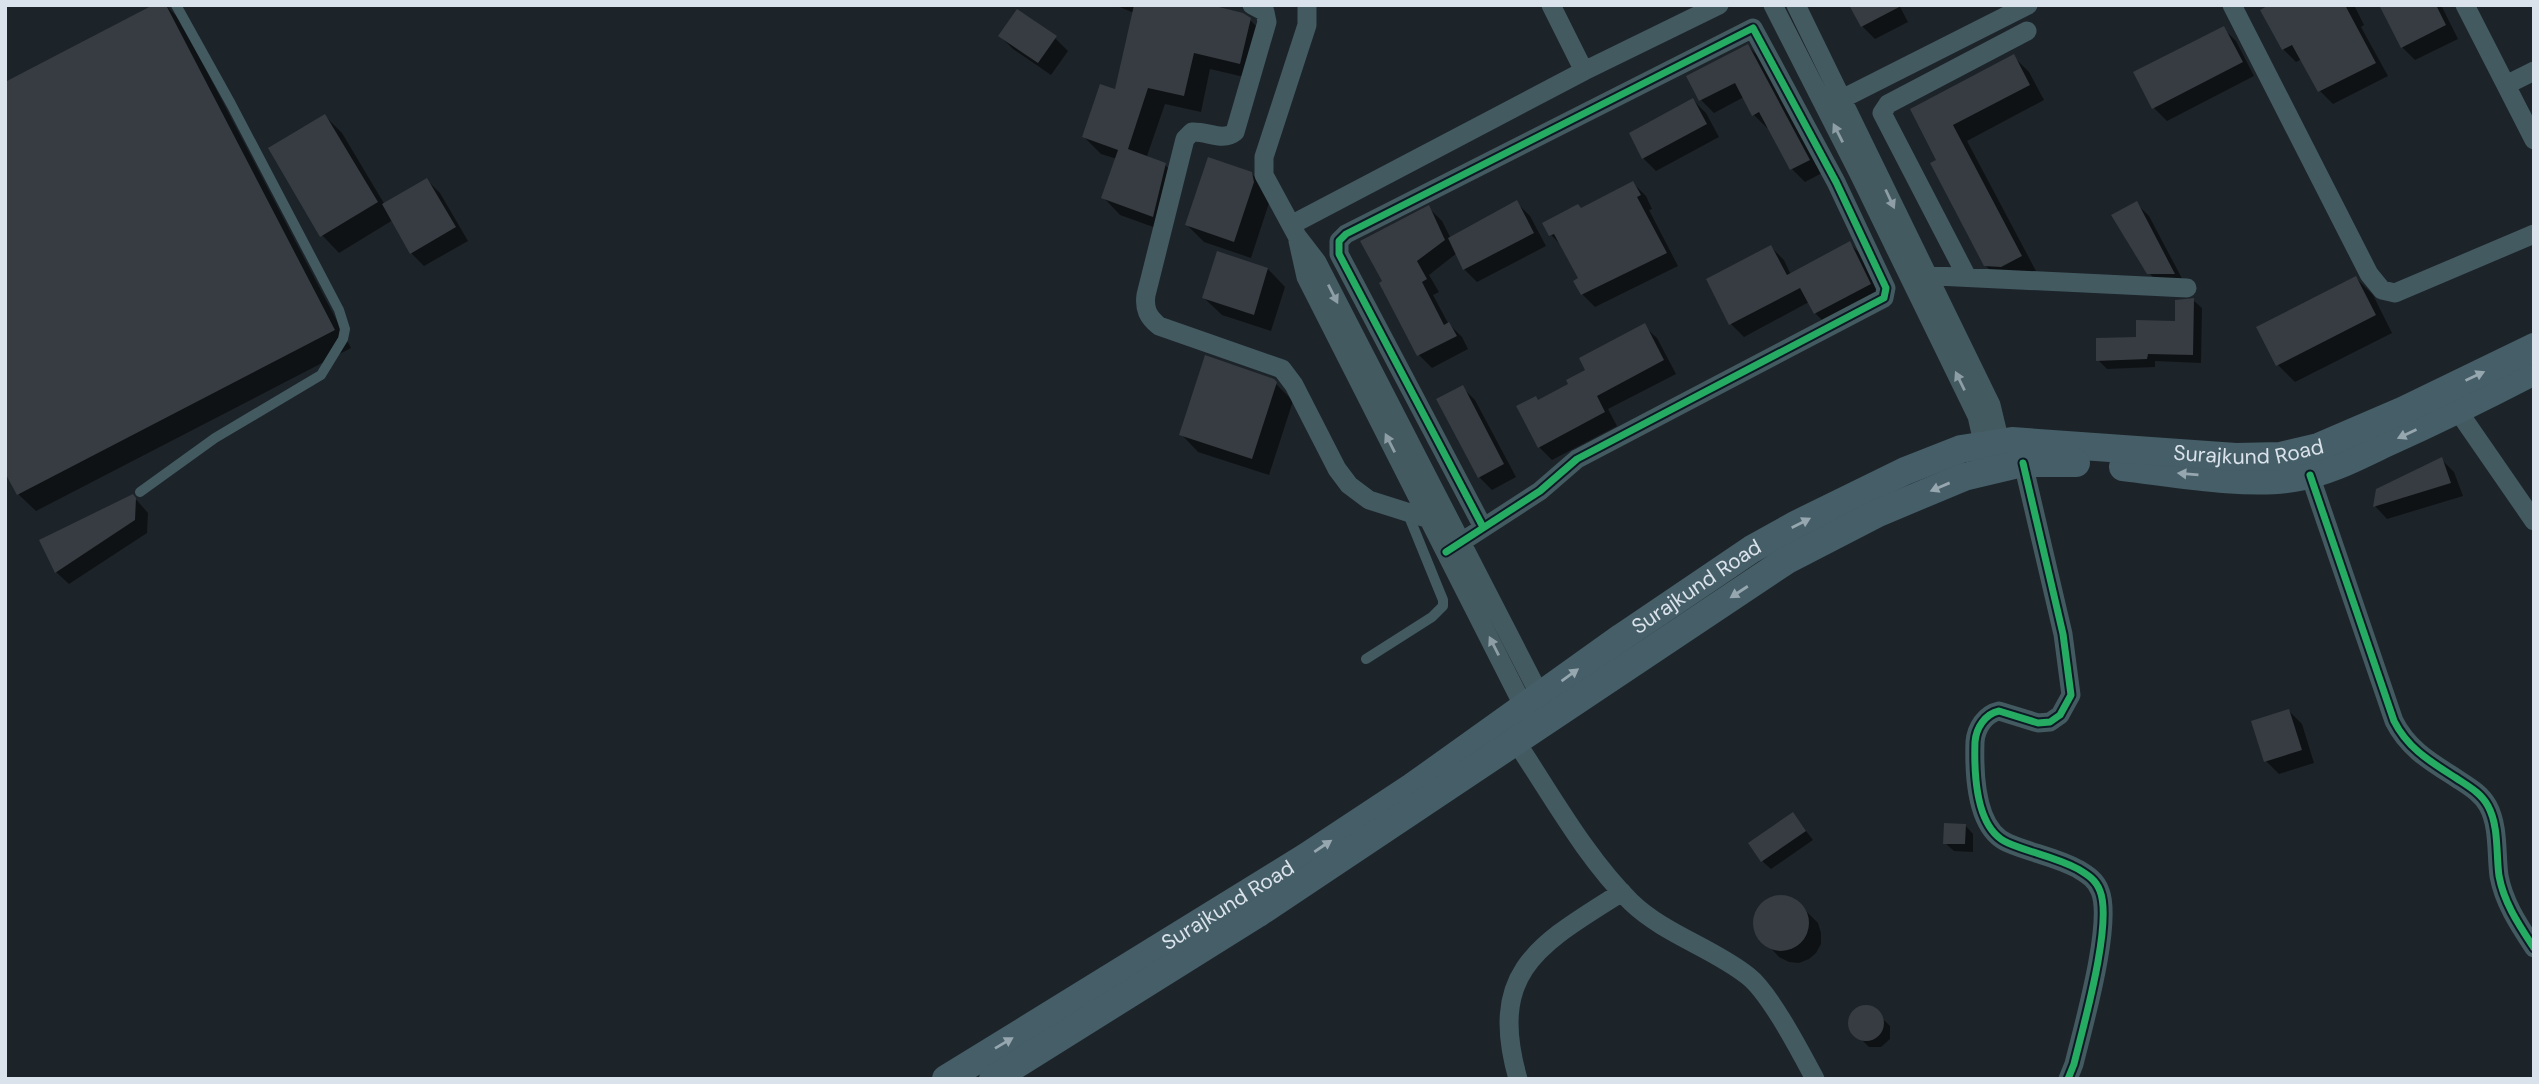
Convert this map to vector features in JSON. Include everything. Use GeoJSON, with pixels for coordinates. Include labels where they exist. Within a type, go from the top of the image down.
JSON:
{"type":"FeatureCollection","features":[{"type":"Feature","properties":{"kind":"main road","name":"Surajkund Road"},"geometry":{"type":"LineString","coordinates":[[993,1079],[1257,914],[1534,719],[1787,560],[1878,513],[1964,477],[2000,457],[2258,458],[2301,452],[2383,419],[2534,347]]}},
{"type":"Feature","properties":{"kind":"main road","name":"Surajkund Road"},"geometry":{"type":"LineString","coordinates":[[2000,457],[2255,480],[2294,478],[2334,467],[2458,411],[2534,371]]}},
{"type":"Feature","properties":{"kind":"main road","name":"Surajkund Road"},"geometry":{"type":"LineString","coordinates":[[946,1079],[1306,857],[1412,787],[1534,719]]}},
{"type":"Feature","properties":{"kind":"street"},"geometry":{"type":"LineString","coordinates":[[1252,5],[1265,12],[1266,22],[1235,132],[1224,137],[1200,131],[1192,132],[1185,139],[1145,307],[1149,316],[1159,326],[1282,369],[1294,385],[1349,485],[1369,500],[1429,519]]}},
{"type":"Feature","properties":{"kind":"street"},"geometry":{"type":"LineString","coordinates":[[1307,5],[1307,25],[1263,164],[1264,175],[1294,231],[1317,262],[1454,547],[1534,719],[1570,822],[1622,892],[1645,913],[1752,979],[1815,1079]]}},
{"type":"Feature","properties":{"kind":"street"},"geometry":{"type":"LineString","coordinates":[[1551,5],[1584,71]]}},
{"type":"Feature","properties":{"kind":"street"},"geometry":{"type":"LineString","coordinates":[[1294,231],[1584,71],[1719,5]]}},
{"type":"Feature","properties":{"kind":"street"},"geometry":{"type":"LineString","coordinates":[[1773,5],[1834,103],[1863,141],[1976,416],[2000,457],[2063,634],[2071,695],[2060,715],[2050,722],[2038,723],[1999,711],[1988,716],[1978,729],[1975,739],[1980,805],[1989,828],[2006,842],[2066,862],[2092,878],[2101,891],[2104,911],[2102,936],[2074,1064],[2068,1079]]}},
{"type":"Feature","properties":{"kind":"street"},"geometry":{"type":"LineString","coordinates":[[1796,5],[1859,174],[1917,275]]}},
{"type":"Feature","properties":{"kind":"street"},"geometry":{"type":"LineString","coordinates":[[1834,103],[2028,5]]}},
{"type":"Feature","properties":{"kind":"street"},"geometry":{"type":"LineString","coordinates":[[2232,5],[2369,274],[2382,290],[2395,293],[2534,234]]}},
{"type":"Feature","properties":{"kind":"street"},"geometry":{"type":"LineString","coordinates":[[2465,5],[2534,140]]}},
{"type":"Feature","properties":{"kind":"street"},"geometry":{"type":"LineString","coordinates":[[1454,547],[1540,491],[1577,459],[1884,298],[1886,288],[1836,182],[1757,33],[1751,28],[1346,234],[1339,240],[1339,254],[1483,527]]}},
{"type":"Feature","properties":{"kind":"street"},"geometry":{"type":"LineString","coordinates":[[1967,277],[1882,113],[1888,104],[2026,31]]}},
{"type":"Feature","properties":{"kind":"street"},"geometry":{"type":"LineString","coordinates":[[2506,85],[2534,71]]}},
{"type":"Feature","properties":{"kind":"street"},"geometry":{"type":"LineString","coordinates":[[1863,141],[1889,128]]}},
{"type":"Feature","properties":{"kind":"street"},"geometry":{"type":"LineString","coordinates":[[1836,182],[1859,174]]}},
{"type":"Feature","properties":{"kind":"street"},"geometry":{"type":"LineString","coordinates":[[1294,231],[1306,277],[1429,519],[1454,547]]}},
{"type":"Feature","properties":{"kind":"street"},"geometry":{"type":"LineString","coordinates":[[1917,275],[2187,288]]}},
{"type":"Feature","properties":{"kind":"street"},"geometry":{"type":"LineString","coordinates":[[2458,411],[2534,521]]}},
{"type":"Feature","properties":{"kind":"street"},"geometry":{"type":"LineString","coordinates":[[2310,475],[2393,721],[2411,747],[2476,791],[2489,807],[2504,894],[2510,910],[2534,948]]}},
{"type":"Feature","properties":{"kind":"street"},"geometry":{"type":"LineString","coordinates":[[1518,1079],[1510,1038],[1508,1008],[1516,981],[1529,961],[1546,945],[1572,924],[1622,892]]}},
{"type":"Feature","properties":{"kind":"lane"},"geometry":{"type":"LineString","coordinates":[[140,492],[215,438],[321,375],[340,346],[345,329],[333,298],[176,5]]}},
{"type":"Feature","properties":{"kind":"lane"},"geometry":{"type":"LineString","coordinates":[[1366,659],[1432,617],[1443,606],[1443,600],[1408,513]]}},
{"type":"Feature","properties":{"kind":"building"},"geometry":{"type":"Polygon","coordinates":[[[153,5],[166,5],[335,330],[17,495],[5,473],[5,82],[153,5]]]}},
{"type":"Feature","properties":{"kind":"building"},"geometry":{"type":"Polygon","coordinates":[[[1134,5],[1211,5],[1243,13],[1251,18],[1240,64],[1194,53],[1184,96],[1148,88],[1128,149],[1166,163],[1153,217],[1101,198],[1118,150],[1082,137],[1100,84],[1115,89],[1134,5]]]}},
{"type":"Feature","properties":{"kind":"building"},"geometry":{"type":"Polygon","coordinates":[[[1849,5],[1903,5],[1861,27],[1849,5]]]}},
{"type":"Feature","properties":{"kind":"building"},"geometry":{"type":"Polygon","coordinates":[[[2269,5],[2345,5],[2376,63],[2318,92],[2292,45],[2282,50],[2260,10],[2269,5]]]}},
{"type":"Feature","properties":{"kind":"building"},"geometry":{"type":"Polygon","coordinates":[[[2379,5],[2436,5],[2446,25],[2401,48],[2379,5]]]}},
{"type":"Feature","properties":{"kind":"building"},"geometry":{"type":"Polygon","coordinates":[[[1017,9],[1057,36],[1038,63],[998,36],[1017,9]]]}},
{"type":"Feature","properties":{"kind":"building"},"geometry":{"type":"Polygon","coordinates":[[[2224,26],[2243,62],[2152,109],[2133,72],[2224,26]]]}},
{"type":"Feature","properties":{"kind":"building"},"geometry":{"type":"Polygon","coordinates":[[[1748,44],[1810,160],[1790,170],[1759,112],[1752,116],[1735,83],[1699,101],[1686,76],[1748,44]]]}},
{"type":"Feature","properties":{"kind":"building"},"geometry":{"type":"Polygon","coordinates":[[[2014,54],[2030,85],[1953,125],[2022,256],[2001,267],[1984,266],[1930,163],[1936,160],[1910,109],[2014,54]]]}},
{"type":"Feature","properties":{"kind":"building"},"geometry":{"type":"Polygon","coordinates":[[[1693,98],[1707,124],[1642,159],[1629,133],[1693,98]]]}},
{"type":"Feature","properties":{"kind":"building"},"geometry":{"type":"Polygon","coordinates":[[[325,114],[378,202],[320,237],[268,148],[325,114]]]}},
{"type":"Feature","properties":{"kind":"building"},"geometry":{"type":"Polygon","coordinates":[[[1208,157],[1252,172],[1254,182],[1234,242],[1185,225],[1208,157]]]}},
{"type":"Feature","properties":{"kind":"building"},"geometry":{"type":"Polygon","coordinates":[[[427,178],[456,227],[410,254],[382,204],[427,178]]]}},
{"type":"Feature","properties":{"kind":"building"},"geometry":{"type":"Polygon","coordinates":[[[1633,181],[1641,195],[1637,197],[1667,253],[1581,295],[1573,281],[1578,278],[1554,234],[1549,236],[1542,223],[1578,204],[1581,208],[1633,181]]]}},
{"type":"Feature","properties":{"kind":"building"},"geometry":{"type":"Polygon","coordinates":[[[1517,200],[1534,233],[1463,270],[1448,238],[1517,200]]]}},
{"type":"Feature","properties":{"kind":"building"},"geometry":{"type":"Polygon","coordinates":[[[2137,201],[2175,274],[2147,274],[2111,215],[2137,201]]]}},
{"type":"Feature","properties":{"kind":"building"},"geometry":{"type":"Polygon","coordinates":[[[1429,205],[1445,240],[1417,261],[1427,279],[1422,282],[1444,325],[1449,322],[1457,336],[1417,356],[1360,241],[1429,205]]]}},
{"type":"Feature","properties":{"kind":"building"},"geometry":{"type":"Polygon","coordinates":[[[1850,241],[1871,284],[1814,314],[1800,288],[1729,325],[1706,279],[1771,245],[1787,275],[1850,241]]]}},
{"type":"Feature","properties":{"kind":"building"},"geometry":{"type":"Polygon","coordinates":[[[1217,251],[1268,268],[1254,315],[1202,298],[1217,251]]]}},
{"type":"Feature","properties":{"kind":"building"},"geometry":{"type":"Polygon","coordinates":[[[2356,276],[2376,315],[2276,366],[2256,327],[2356,276]]]}},
{"type":"Feature","properties":{"kind":"building"},"geometry":{"type":"Polygon","coordinates":[[[2194,298],[2193,355],[2148,354],[2147,359],[2096,361],[2096,338],[2136,337],[2136,320],[2175,321],[2175,300],[2194,298]]]}},
{"type":"Feature","properties":{"kind":"building"},"geometry":{"type":"Polygon","coordinates":[[[1645,323],[1664,360],[1597,396],[1605,412],[1538,448],[1516,406],[1536,396],[1538,400],[1568,384],[1566,380],[1585,370],[1579,358],[1645,323]]]}},
{"type":"Feature","properties":{"kind":"building"},"geometry":{"type":"Polygon","coordinates":[[[1205,355],[1277,382],[1252,459],[1179,435],[1205,355]]]}},
{"type":"Feature","properties":{"kind":"building"},"geometry":{"type":"Polygon","coordinates":[[[1463,385],[1504,464],[1478,478],[1436,399],[1463,385]]]}},
{"type":"Feature","properties":{"kind":"building"},"geometry":{"type":"Polygon","coordinates":[[[2442,457],[2451,483],[2373,507],[2376,489],[2442,457]]]}},
{"type":"Feature","properties":{"kind":"building"},"geometry":{"type":"Polygon","coordinates":[[[133,494],[136,498],[135,520],[55,573],[39,540],[133,494]]]}},
{"type":"Feature","properties":{"kind":"building"},"geometry":{"type":"Polygon","coordinates":[[[2289,709],[2302,750],[2264,762],[2251,721],[2289,709]]]}},
{"type":"Feature","properties":{"kind":"building"},"geometry":{"type":"Polygon","coordinates":[[[1793,812],[1806,831],[1761,862],[1748,843],[1793,812]]]}},
{"type":"Feature","properties":{"kind":"building"},"geometry":{"type":"Polygon","coordinates":[[[1944,823],[1966,824],[1965,844],[1943,844],[1944,823]]]}},
{"type":"Feature","properties":{"kind":"building"},"geometry":{"type":"Polygon","coordinates":[[[1781,895],[1792,897],[1801,903],[1807,912],[1807,934],[1801,943],[1792,949],[1781,951],[1770,949],[1761,943],[1755,934],[1753,923],[1755,912],[1761,903],[1770,897],[1781,895]]]}},
{"type":"Feature","properties":{"kind":"building"},"geometry":{"type":"Polygon","coordinates":[[[1866,1005],[1879,1010],[1884,1023],[1879,1036],[1866,1041],[1853,1036],[1848,1023],[1853,1010],[1866,1005]]]}},
{"type":"Feature","properties":{"kind":"cycle path"},"geometry":{"type":"LineString","coordinates":[[1446,552],[1540,491],[1577,459],[1884,298],[1886,288],[1836,182],[1753,28],[1346,234],[1339,241],[1339,254],[1483,527]]}},
{"type":"Feature","properties":{"kind":"cycle path"},"geometry":{"type":"LineString","coordinates":[[2023,463],[2063,634],[2071,695],[2060,715],[2050,722],[2038,723],[1999,711],[1989,715],[1979,727],[1975,742],[1976,784],[1983,813],[1997,836],[2008,843],[2078,869],[2094,881],[2100,891],[2103,906],[2100,950],[2084,1026],[2068,1079]]}},
{"type":"Feature","properties":{"kind":"cycle path"},"geometry":{"type":"LineString","coordinates":[[2310,475],[2394,721],[2413,747],[2474,790],[2488,806],[2496,831],[2501,886],[2513,914],[2534,948]]}}]}
